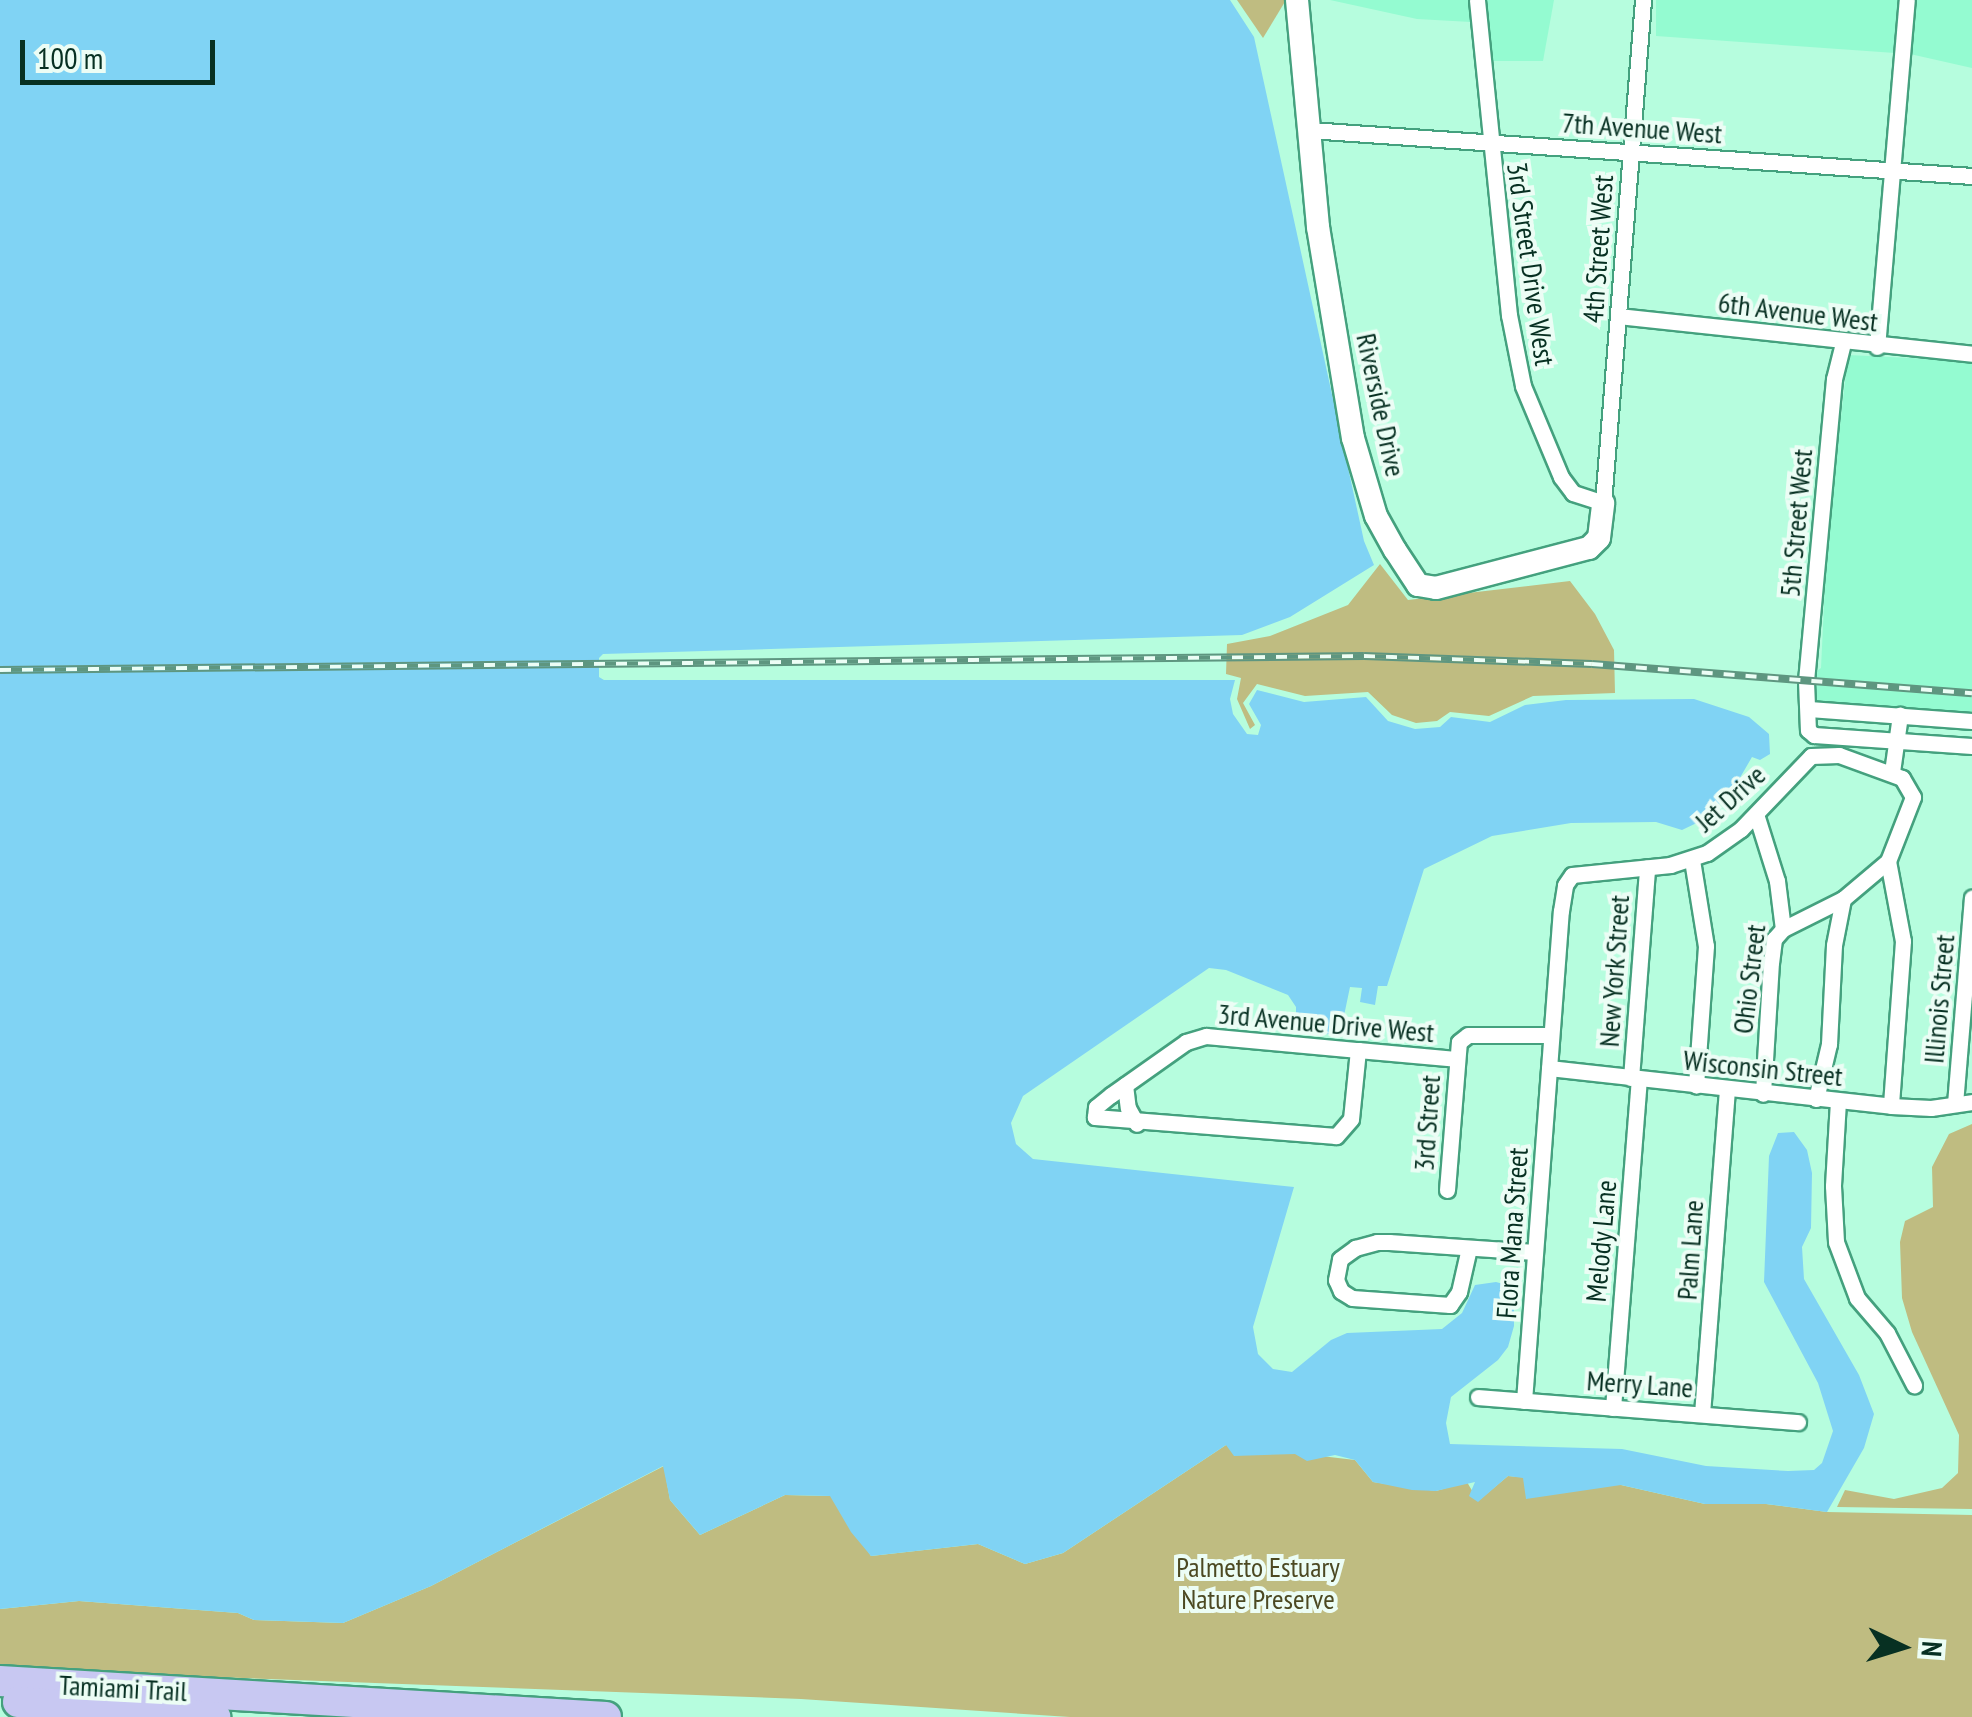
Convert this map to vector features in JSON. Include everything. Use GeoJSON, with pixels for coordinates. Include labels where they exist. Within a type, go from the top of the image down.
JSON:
{"type":"FeatureCollection","features":[{"type":"Feature","properties":{"kind":"highway","name":"Tamiami Trail"},"geometry":{"type":"LineString","coordinates":[[0,1681],[606,1717]]}},
{"type":"Feature","properties":{"kind":"highway","name":"Tamiami Trail"},"geometry":{"type":"LineString","coordinates":[[0,1700],[215,1717]]}},
{"type":"Feature","properties":{"kind":"street","name":"Riverside Drive"},"geometry":{"type":"LineString","coordinates":[[1297,0],[1318,227],[1353,438],[1376,516],[1418,585],[1436,588],[1589,548],[1599,538],[1603,503]]}},
{"type":"Feature","properties":{"kind":"street","name":"3rd Street Drive West"},"geometry":{"type":"LineString","coordinates":[[1476,0],[1509,315],[1530,410],[1568,486],[1581,497],[1603,503]]}},
{"type":"Feature","properties":{"kind":"street","name":"4th Street West"},"geometry":{"type":"LineString","coordinates":[[1603,503],[1643,0]]}},
{"type":"Feature","properties":{"kind":"street"},"geometry":{"type":"LineString","coordinates":[[1878,347],[1908,0]]}},
{"type":"Feature","properties":{"kind":"street","name":"7th Avenue West"},"geometry":{"type":"LineString","coordinates":[[1309,130],[1972,176]]}},
{"type":"Feature","properties":{"kind":"street","name":"6th Avenue West"},"geometry":{"type":"LineString","coordinates":[[1618,316],[1878,347],[1972,354]]}},
{"type":"Feature","properties":{"kind":"street","name":"5th Street West"},"geometry":{"type":"LineString","coordinates":[[1809,709],[1806,681],[1834,378],[1843,343]]}},
{"type":"Feature","properties":{"kind":"street"},"geometry":{"type":"LineString","coordinates":[[1972,721],[1809,709],[1811,733],[1972,746]]}},
{"type":"Feature","properties":{"kind":"street"},"geometry":{"type":"LineString","coordinates":[[1892,772],[1900,715]]}},
{"type":"Feature","properties":{"kind":"street"},"geometry":{"type":"LineString","coordinates":[[1783,929],[1843,899],[1888,862],[1912,796],[1908,784],[1892,772],[1840,755],[1841,737]]}},
{"type":"Feature","properties":{"kind":"street","name":"Jet Drive"},"geometry":{"type":"LineString","coordinates":[[1647,868],[1692,860],[1724,843],[1806,758],[1840,755]]}},
{"type":"Feature","properties":{"kind":"street","name":"Ohio Street"},"geometry":{"type":"LineString","coordinates":[[1756,814],[1777,881],[1783,929],[1774,939],[1771,962],[1763,1094]]}},
{"type":"Feature","properties":{"kind":"street"},"geometry":{"type":"LineString","coordinates":[[1692,860],[1706,946],[1696,1086]]}},
{"type":"Feature","properties":{"kind":"street"},"geometry":{"type":"LineString","coordinates":[[1888,862],[1903,940],[1891,1106]]}},
{"type":"Feature","properties":{"kind":"street"},"geometry":{"type":"LineString","coordinates":[[1549,1068],[1568,879],[1585,872],[1647,868]]}},
{"type":"Feature","properties":{"kind":"street","name":"New York Street"},"geometry":{"type":"LineString","coordinates":[[1635,1079],[1647,868]]}},
{"type":"Feature","properties":{"kind":"street","name":"Illinois Street"},"geometry":{"type":"LineString","coordinates":[[1964,1103],[1972,898]]}},
{"type":"Feature","properties":{"kind":"street"},"geometry":{"type":"LineString","coordinates":[[1816,1099],[1829,1044],[1834,945],[1843,899]]}},
{"type":"Feature","properties":{"kind":"street","name":"3rd Avenue Drive West"},"geometry":{"type":"LineString","coordinates":[[1136,1124],[1095,1117],[1096,1107],[1186,1042],[1206,1036],[1456,1059],[1459,1042],[1468,1035],[1550,1035]]}},
{"type":"Feature","properties":{"kind":"street"},"geometry":{"type":"LineString","coordinates":[[1125,1084],[1128,1108],[1136,1124],[1336,1136],[1351,1119],[1358,1050]]}},
{"type":"Feature","properties":{"kind":"street","name":"3rd Street"},"geometry":{"type":"LineString","coordinates":[[1447,1190],[1456,1059]]}},
{"type":"Feature","properties":{"kind":"street","name":"Wisconsin Street"},"geometry":{"type":"LineString","coordinates":[[1549,1068],[1891,1106],[1964,1103]]}},
{"type":"Feature","properties":{"kind":"street","name":"Flora Mana Street"},"geometry":{"type":"LineString","coordinates":[[1524,1401],[1549,1068]]}},
{"type":"Feature","properties":{"kind":"street","name":"Melody Lane"},"geometry":{"type":"LineString","coordinates":[[1613,1408],[1635,1079]]}},
{"type":"Feature","properties":{"kind":"street","name":"Palm Lane"},"geometry":{"type":"LineString","coordinates":[[1702,1414],[1727,1090]]}},
{"type":"Feature","properties":{"kind":"street"},"geometry":{"type":"LineString","coordinates":[[1838,1101],[1833,1186],[1836,1242],[1857,1298],[1887,1333],[1914,1385]]}},
{"type":"Feature","properties":{"kind":"street"},"geometry":{"type":"LineString","coordinates":[[1469,1248],[1459,1292],[1450,1305],[1352,1298],[1340,1291],[1336,1280],[1340,1259],[1361,1246],[1389,1242],[1535,1252]]}},
{"type":"Feature","properties":{"kind":"street","name":"Merry Lane"},"geometry":{"type":"LineString","coordinates":[[1478,1398],[1798,1422]]}},
{"type":"Feature","properties":{"kind":"shaded area"},"geometry":{"type":"Polygon","coordinates":[[[1330,0],[1469,0],[1471,22],[1417,19],[1330,0]]]}},
{"type":"Feature","properties":{"kind":"shaded area"},"geometry":{"type":"Polygon","coordinates":[[[1484,0],[1554,0],[1543,61],[1489,61],[1484,0]]]}},
{"type":"Feature","properties":{"kind":"shaded area"},"geometry":{"type":"Polygon","coordinates":[[[1656,0],[1900,0],[1895,53],[1656,36],[1656,0]]]}},
{"type":"Feature","properties":{"kind":"shaded area"},"geometry":{"type":"Polygon","coordinates":[[[1915,0],[1972,0],[1972,68],[1910,54],[1915,0]]]}},
{"type":"Feature","properties":{"kind":"shaded area"},"geometry":{"type":"Polygon","coordinates":[[[1848,355],[1972,361],[1972,714],[1816,703],[1814,673],[1821,668],[1827,541],[1848,355]]]}},
{"type":"Feature","properties":{"kind":"green space"},"geometry":{"type":"Polygon","coordinates":[[[1237,0],[1286,0],[1263,38],[1237,0]]]}},
{"type":"Feature","properties":{"kind":"green space"},"geometry":{"type":"Polygon","coordinates":[[[1380,564],[1408,600],[1570,581],[1595,614],[1614,650],[1615,693],[1533,696],[1489,716],[1450,712],[1437,721],[1416,723],[1392,715],[1368,692],[1305,696],[1257,684],[1243,703],[1255,725],[1250,729],[1237,699],[1241,678],[1226,674],[1227,644],[1270,636],[1348,605],[1380,564]]]}},
{"type":"Feature","properties":{"kind":"green space"},"geometry":{"type":"Polygon","coordinates":[[[1972,1124],[1972,1509],[1837,1507],[1845,1490],[1894,1499],[1942,1488],[1958,1473],[1959,1435],[1912,1332],[1902,1298],[1900,1242],[1905,1221],[1933,1207],[1932,1167],[1949,1134],[1972,1124]]]}},
{"type":"Feature","properties":{"kind":"green space","name":"Palmetto Estuary Nature Preserve"},"geometry":{"type":"Polygon","coordinates":[[[1226,1445],[1355,1460],[1373,1482],[1436,1491],[1467,1482],[1478,1501],[1508,1476],[1621,1485],[1705,1504],[1972,1515],[1972,1717],[1070,1717],[801,1699],[0,1669],[0,1609],[79,1601],[238,1613],[254,1620],[343,1623],[431,1586],[664,1466],[670,1500],[700,1535],[785,1495],[831,1496],[871,1556],[978,1544],[1025,1564],[1063,1553],[1226,1445]]]}},
{"type":"Feature","properties":{"kind":"water"},"geometry":{"type":"Polygon","coordinates":[[[0,0],[1230,0],[1254,37],[1364,541],[1374,565],[1290,617],[1242,635],[603,654],[599,658],[599,677],[1235,680],[1230,699],[1233,714],[1247,734],[1258,735],[1261,725],[1249,704],[1257,690],[1304,702],[1366,697],[1388,721],[1415,729],[1440,727],[1451,717],[1490,722],[1525,705],[1566,700],[1694,699],[1749,717],[1769,734],[1770,754],[1760,760],[1752,757],[1734,788],[1705,819],[1682,830],[1656,822],[1571,823],[1492,836],[1424,869],[1387,986],[1378,986],[1375,1005],[1360,1002],[1362,988],[1350,987],[1340,1035],[1296,1032],[1296,1007],[1288,995],[1226,970],[1209,968],[1023,1096],[1011,1123],[1016,1144],[1033,1159],[1294,1187],[1253,1327],[1258,1354],[1273,1369],[1292,1372],[1331,1340],[1347,1333],[1442,1329],[1462,1313],[1475,1285],[1496,1282],[1514,1287],[1514,1326],[1508,1347],[1498,1360],[1451,1397],[1446,1423],[1450,1444],[1622,1449],[1706,1466],[1788,1471],[1814,1470],[1822,1463],[1833,1431],[1818,1383],[1764,1282],[1769,1156],[1778,1133],[1794,1132],[1807,1150],[1812,1173],[1811,1228],[1802,1247],[1804,1279],[1859,1375],[1874,1414],[1864,1448],[1827,1512],[1766,1504],[1705,1504],[1621,1485],[1526,1499],[1523,1478],[1508,1476],[1478,1502],[1469,1496],[1475,1482],[1436,1491],[1412,1490],[1373,1482],[1355,1460],[1335,1455],[1307,1461],[1295,1454],[1234,1456],[1226,1445],[1063,1553],[1025,1564],[978,1544],[871,1556],[830,1496],[785,1495],[700,1535],[670,1500],[663,1466],[431,1586],[343,1623],[254,1620],[238,1613],[79,1601],[0,1609],[0,0]]]}},
{"type":"Feature","properties":{"kind":"railway"},"geometry":{"type":"LineString","coordinates":[[0,670],[1364,656],[1592,664],[1972,693]]}}]}
